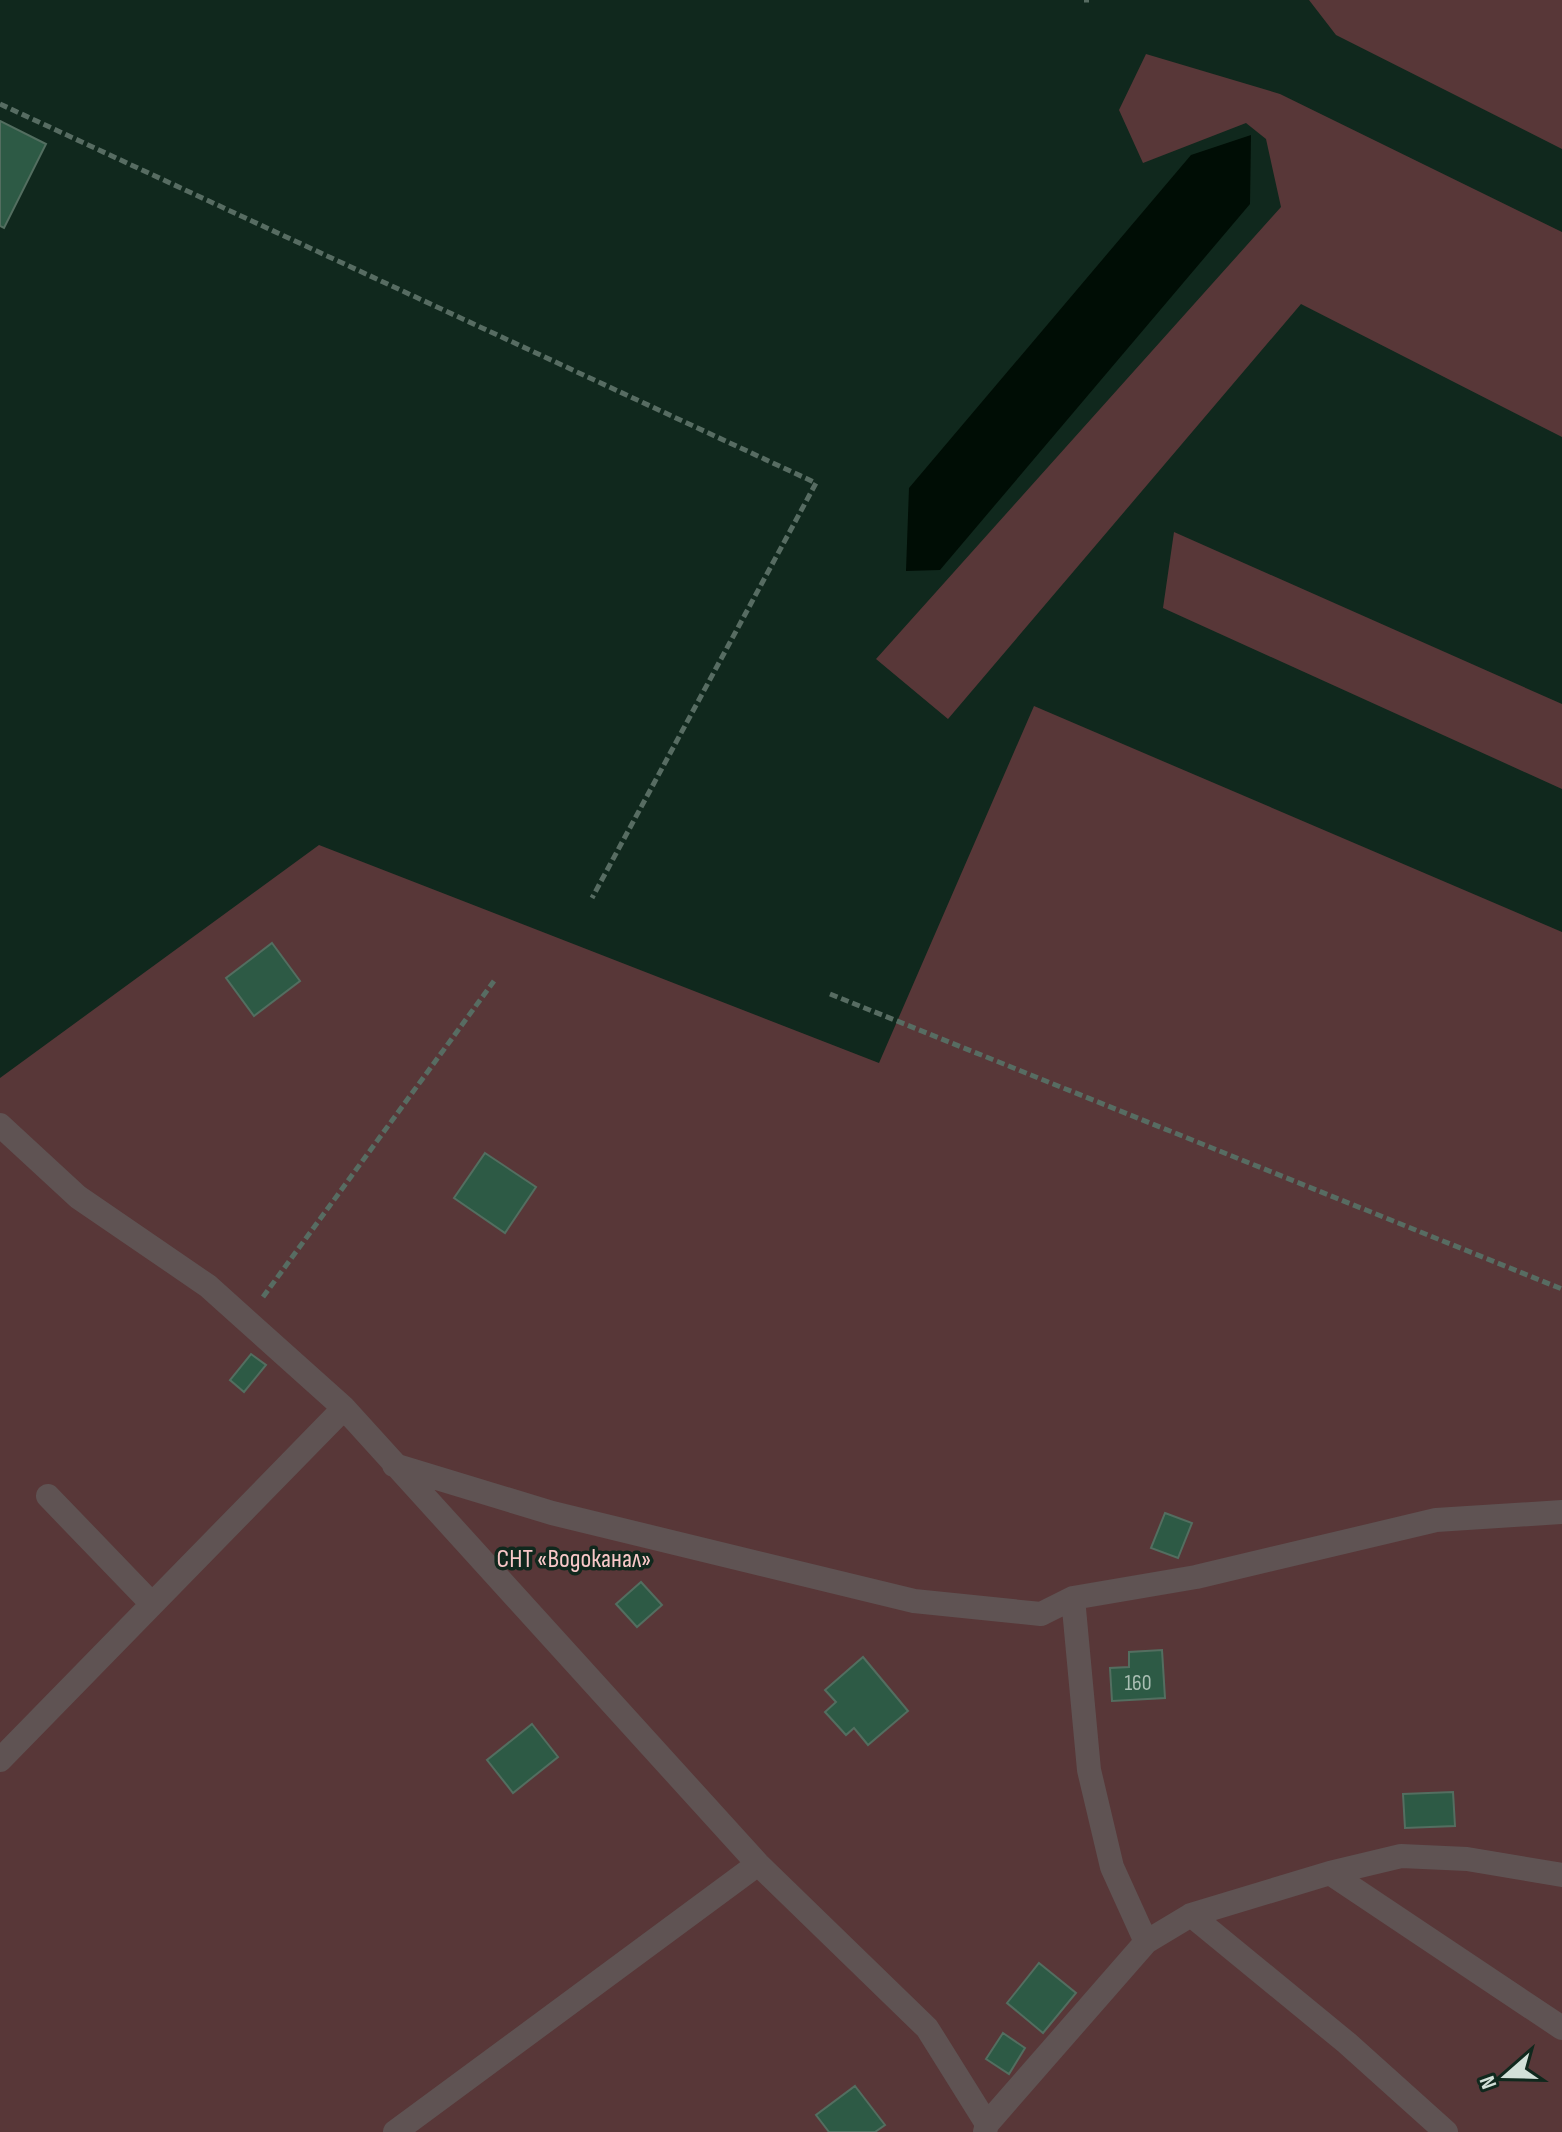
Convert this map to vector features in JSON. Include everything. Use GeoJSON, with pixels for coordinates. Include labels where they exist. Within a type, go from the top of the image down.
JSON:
{"type":"FeatureCollection","features":[{"type":"Feature","properties":{"kind":"street"},"geometry":{"type":"LineString","coordinates":[[0,1125],[78,1197],[208,1286],[344,1408],[758,1864],[927,2028],[986,2128],[1146,1942],[1191,1915],[1330,1873],[1401,1856],[1467,1859],[1562,1875]]}},
{"type":"Feature","properties":{"kind":"street"},"geometry":{"type":"LineString","coordinates":[[0,1760],[344,1408]]}},
{"type":"Feature","properties":{"kind":"street"},"geometry":{"type":"LineString","coordinates":[[392,1464],[552,1513],[914,1601],[1041,1614],[1073,1598],[1196,1577],[1436,1520],[1562,1512]]}},
{"type":"Feature","properties":{"kind":"street"},"geometry":{"type":"LineString","coordinates":[[48,1496],[152,1604]]}},
{"type":"Feature","properties":{"kind":"street"},"geometry":{"type":"LineString","coordinates":[[1073,1598],[1089,1770],[1112,1867],[1146,1942]]}},
{"type":"Feature","properties":{"kind":"street"},"geometry":{"type":"LineString","coordinates":[[395,2132],[758,1864]]}},
{"type":"Feature","properties":{"kind":"street"},"geometry":{"type":"LineString","coordinates":[[1330,1873],[1562,2028]]}},
{"type":"Feature","properties":{"kind":"street"},"geometry":{"type":"LineString","coordinates":[[1191,1915],[1347,2043],[1446,2132]]}},
{"type":"Feature","properties":{"kind":"path"},"geometry":{"type":"LineString","coordinates":[[0,104],[816,483],[592,898]]}},
{"type":"Feature","properties":{"kind":"path"},"geometry":{"type":"LineString","coordinates":[[246,1320],[494,981]]}},
{"type":"Feature","properties":{"kind":"path"},"geometry":{"type":"LineString","coordinates":[[830,994],[1562,1289]]}},
{"type":"Feature","properties":{"kind":"green space"},"geometry":{"type":"Polygon","coordinates":[[[1309,0],[1562,0],[1562,149],[1336,35],[1309,0]]]}},
{"type":"Feature","properties":{"kind":"green space"},"geometry":{"type":"Polygon","coordinates":[[[1146,54],[1280,94],[1562,232],[1562,437],[1301,304],[948,719],[876,659],[1281,207],[1266,139],[1246,123],[1143,163],[1119,110],[1146,54]]]}},
{"type":"Feature","properties":{"kind":"green space"},"geometry":{"type":"Polygon","coordinates":[[[1174,532],[1562,704],[1562,789],[1163,608],[1174,532]]]}},
{"type":"Feature","properties":{"kind":"green space","name":"СНТ «Водоканал»"},"geometry":{"type":"Polygon","coordinates":[[[1034,706],[1562,932],[1562,2132],[0,2132],[0,1078],[319,845],[879,1063],[1034,706]]]}},
{"type":"Feature","properties":{"kind":"shaded area"},"geometry":{"type":"Polygon","coordinates":[[[1251,135],[1250,204],[940,570],[906,571],[909,488],[1191,155],[1251,135]]]}},
{"type":"Feature","properties":{"kind":"building"},"geometry":{"type":"Polygon","coordinates":[[[0,121],[46,144],[4,228],[0,226],[0,121]]]}},
{"type":"Feature","properties":{"kind":"building"},"geometry":{"type":"Polygon","coordinates":[[[272,943],[300,981],[254,1016],[226,978],[272,943]]]}},
{"type":"Feature","properties":{"kind":"building"},"geometry":{"type":"Polygon","coordinates":[[[485,1153],[536,1187],[505,1233],[454,1198],[485,1153]]]}},
{"type":"Feature","properties":{"kind":"building"},"geometry":{"type":"Polygon","coordinates":[[[251,1354],[266,1365],[244,1392],[230,1380],[251,1354]]]}},
{"type":"Feature","properties":{"kind":"building"},"geometry":{"type":"Polygon","coordinates":[[[1165,1513],[1192,1523],[1178,1558],[1151,1548],[1165,1513]]]}},
{"type":"Feature","properties":{"kind":"building"},"geometry":{"type":"Polygon","coordinates":[[[641,1582],[662,1605],[637,1627],[616,1604],[641,1582]]]}},
{"type":"Feature","properties":{"kind":"building"},"geometry":{"type":"Polygon","coordinates":[[[1162,1650],[1165,1698],[1112,1701],[1110,1668],[1129,1667],[1129,1652],[1162,1650]]]}},
{"type":"Feature","properties":{"kind":"building"},"geometry":{"type":"Polygon","coordinates":[[[863,1657],[908,1711],[868,1745],[854,1728],[846,1735],[825,1712],[836,1702],[825,1690],[863,1657]]]}},
{"type":"Feature","properties":{"kind":"building"},"geometry":{"type":"Polygon","coordinates":[[[532,1724],[558,1757],[513,1793],[487,1760],[532,1724]]]}},
{"type":"Feature","properties":{"kind":"building"},"geometry":{"type":"Polygon","coordinates":[[[1453,1792],[1455,1826],[1405,1828],[1403,1794],[1453,1792]]]}},
{"type":"Feature","properties":{"kind":"building"},"geometry":{"type":"Polygon","coordinates":[[[1039,1963],[1076,1993],[1043,2033],[1007,2003],[1039,1963]]]}},
{"type":"Feature","properties":{"kind":"building"},"geometry":{"type":"Polygon","coordinates":[[[1003,2033],[1025,2048],[1009,2074],[986,2059],[1003,2033]]]}},
{"type":"Feature","properties":{"kind":"building"},"geometry":{"type":"Polygon","coordinates":[[[855,2086],[885,2125],[875,2132],[829,2132],[816,2115],[855,2086]]]}}]}
